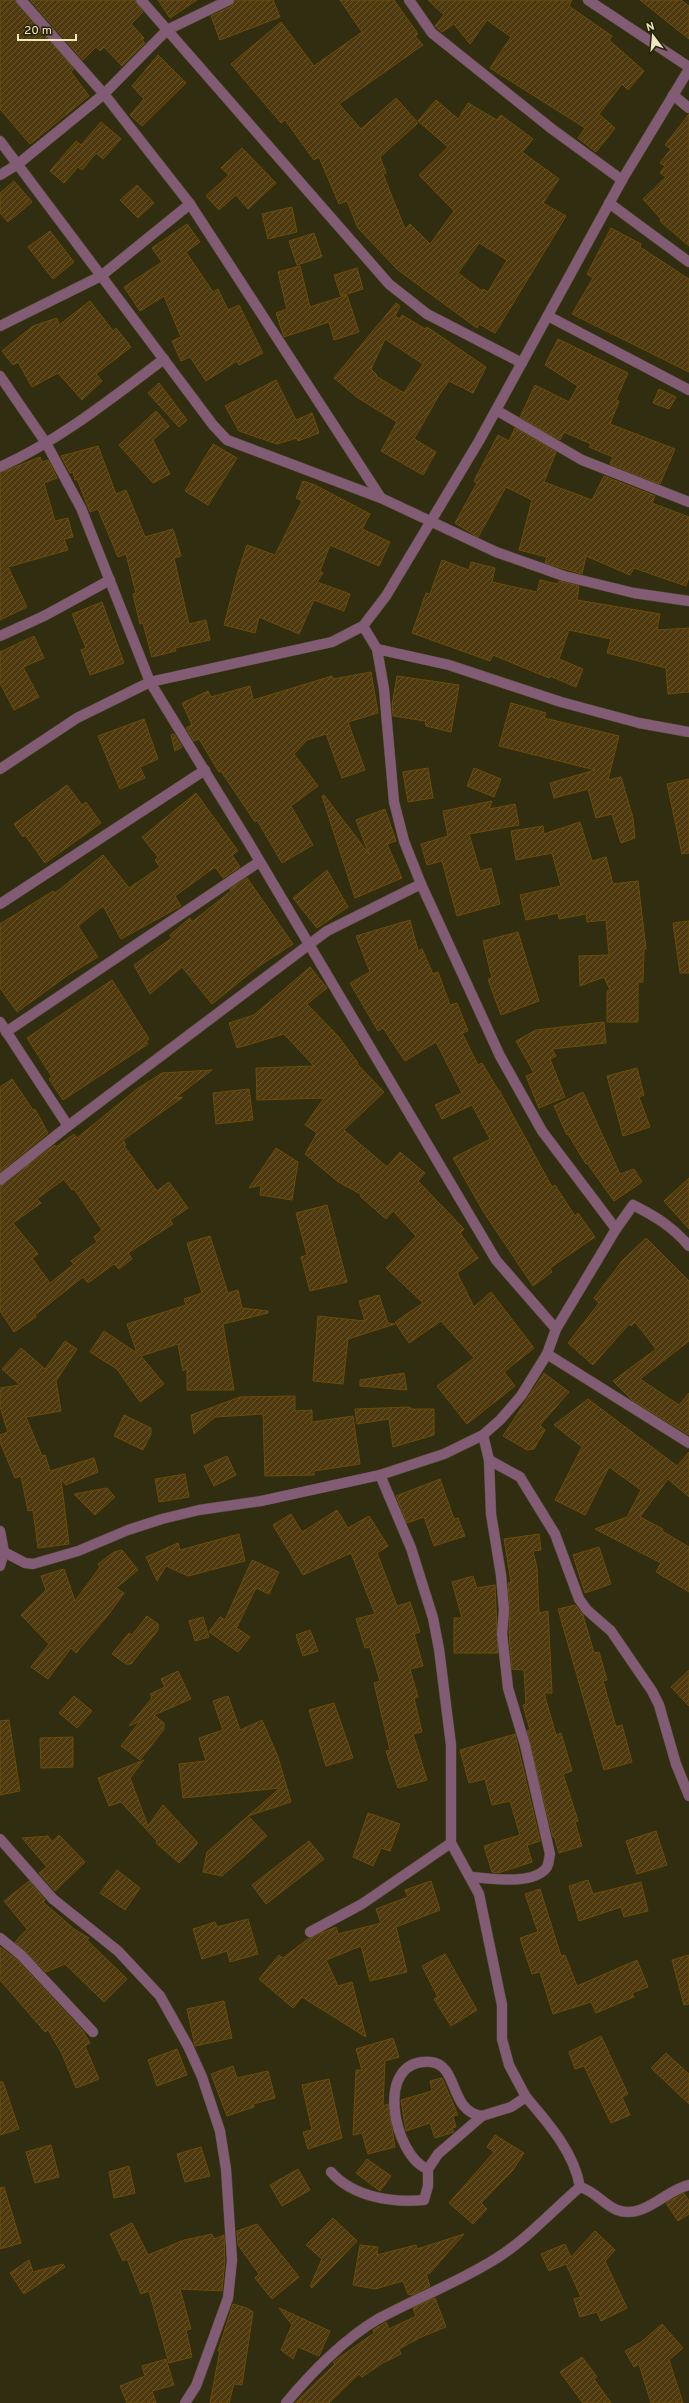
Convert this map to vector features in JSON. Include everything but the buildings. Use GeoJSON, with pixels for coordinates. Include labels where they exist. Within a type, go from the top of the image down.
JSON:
{"type":"FeatureCollection","features":[{"type":"Feature","properties":{"kind":"street"},"geometry":{"type":"LineString","coordinates":[[21,0],[104,94],[190,204],[381,498]]}},
{"type":"Feature","properties":{"kind":"street"},"geometry":{"type":"LineString","coordinates":[[141,0],[389,284],[427,314],[522,363]]}},
{"type":"Feature","properties":{"kind":"street"},"geometry":{"type":"LineString","coordinates":[[0,175],[18,164],[104,94],[167,30],[229,0]]}},
{"type":"Feature","properties":{"kind":"street"},"geometry":{"type":"LineString","coordinates":[[409,0],[432,33],[552,129],[622,180]]}},
{"type":"Feature","properties":{"kind":"street"},"geometry":{"type":"LineString","coordinates":[[0,769],[77,718],[150,682],[332,642],[363,626],[386,596],[496,410],[609,203],[689,68],[588,0]]}},
{"type":"Feature","properties":{"kind":"street"},"geometry":{"type":"LineString","coordinates":[[673,95],[689,108]]}},
{"type":"Feature","properties":{"kind":"street"},"geometry":{"type":"LineString","coordinates":[[0,141],[213,425],[227,440],[381,498],[496,552],[564,576],[634,593],[689,601]]}},
{"type":"Feature","properties":{"kind":"street"},"geometry":{"type":"LineString","coordinates":[[609,203],[689,262]]}},
{"type":"Feature","properties":{"kind":"street"},"geometry":{"type":"LineString","coordinates":[[0,326],[101,276],[190,204]]}},
{"type":"Feature","properties":{"kind":"street"},"geometry":{"type":"LineString","coordinates":[[548,316],[689,390]]}},
{"type":"Feature","properties":{"kind":"street"},"geometry":{"type":"LineString","coordinates":[[0,467],[46,443],[111,400],[164,359]]}},
{"type":"Feature","properties":{"kind":"street"},"geometry":{"type":"LineString","coordinates":[[0,376],[46,443],[81,508],[150,682],[205,770],[310,945],[496,1260],[556,1329]]}},
{"type":"Feature","properties":{"kind":"street"},"geometry":{"type":"LineString","coordinates":[[496,410],[582,460],[689,502]]}},
{"type":"Feature","properties":{"kind":"street"},"geometry":{"type":"LineString","coordinates":[[0,636],[44,616],[110,580]]}},
{"type":"Feature","properties":{"kind":"street"},"geometry":{"type":"LineString","coordinates":[[363,626],[377,649],[384,689],[394,802],[404,841],[421,884],[504,1063],[542,1131],[616,1229]]}},
{"type":"Feature","properties":{"kind":"street"},"geometry":{"type":"LineString","coordinates":[[377,649],[449,665],[568,704],[639,723],[689,732]]}},
{"type":"Feature","properties":{"kind":"street"},"geometry":{"type":"LineString","coordinates":[[0,904],[205,770]]}},
{"type":"Feature","properties":{"kind":"street"},"geometry":{"type":"LineString","coordinates":[[6,1032],[260,862]]}},
{"type":"Feature","properties":{"kind":"street"},"geometry":{"type":"LineString","coordinates":[[0,1180],[68,1126],[327,931],[421,884]]}},
{"type":"Feature","properties":{"kind":"street"},"geometry":{"type":"LineString","coordinates":[[0,1022],[68,1126]]}},
{"type":"Feature","properties":{"kind":"street"},"geometry":{"type":"LineString","coordinates":[[4,1552],[25,1563],[33,1564],[78,1551],[128,1530],[162,1519],[199,1510],[260,1501],[380,1475],[444,1454],[483,1435],[500,1420],[521,1396],[547,1354],[556,1329],[616,1229],[633,1205],[656,1216],[677,1232],[689,1246]]}},
{"type":"Feature","properties":{"kind":"street"},"geometry":{"type":"LineString","coordinates":[[547,1354],[689,1443]]}},
{"type":"Feature","properties":{"kind":"street"},"geometry":{"type":"LineString","coordinates":[[471,1877],[508,1880],[523,1879],[540,1874],[547,1866],[550,1854],[525,1745],[508,1688],[502,1634],[504,1610],[501,1575],[489,1497],[489,1460],[483,1435]]}},
{"type":"Feature","properties":{"kind":"street"},"geometry":{"type":"LineString","coordinates":[[489,1460],[520,1477],[555,1534],[579,1599],[587,1610],[610,1631],[652,1691],[659,1705],[676,1764],[689,1796]]}},
{"type":"Feature","properties":{"kind":"street"},"geometry":{"type":"LineString","coordinates":[[380,1475],[411,1548],[433,1618],[439,1649],[450,1745],[451,1843],[479,1894],[485,1931],[497,1975],[502,2005],[504,2046],[509,2065],[526,2097],[548,2121],[576,2167],[580,2187]]}},
{"type":"Feature","properties":{"kind":"street"},"geometry":{"type":"LineString","coordinates":[[0,1531],[4,1552],[0,1566]]}},
{"type":"Feature","properties":{"kind":"street"},"geometry":{"type":"LineString","coordinates":[[0,1839],[53,1899],[118,1951],[160,1996],[188,2046],[202,2077],[220,2131],[226,2169],[232,2260],[228,2298],[196,2386],[185,2403]]}},
{"type":"Feature","properties":{"kind":"street"},"geometry":{"type":"LineString","coordinates":[[310,1932],[362,1904],[451,1843]]}},
{"type":"Feature","properties":{"kind":"street"},"geometry":{"type":"LineString","coordinates":[[0,1938],[21,1955],[94,2032]]}},
{"type":"Feature","properties":{"kind":"street"},"geometry":{"type":"LineString","coordinates":[[428,2169],[419,2166],[410,2155],[399,2127],[394,2092],[396,2081],[401,2072],[420,2063],[433,2062],[440,2066],[447,2072],[458,2099],[466,2110],[475,2116],[482,2116],[511,2107],[526,2097]]}},
{"type":"Feature","properties":{"kind":"street"},"geometry":{"type":"LineString","coordinates":[[331,2172],[342,2182],[362,2193],[394,2200],[424,2200],[427,2193],[428,2169],[438,2154],[482,2116]]}},
{"type":"Feature","properties":{"kind":"street"},"geometry":{"type":"LineString","coordinates":[[580,2187],[588,2189],[617,2210],[628,2212],[639,2211],[676,2189],[689,2185]]}},
{"type":"Feature","properties":{"kind":"street"},"geometry":{"type":"LineString","coordinates":[[286,2403],[306,2380],[364,2329],[377,2320],[462,2278],[498,2258],[580,2187]]}}]}
